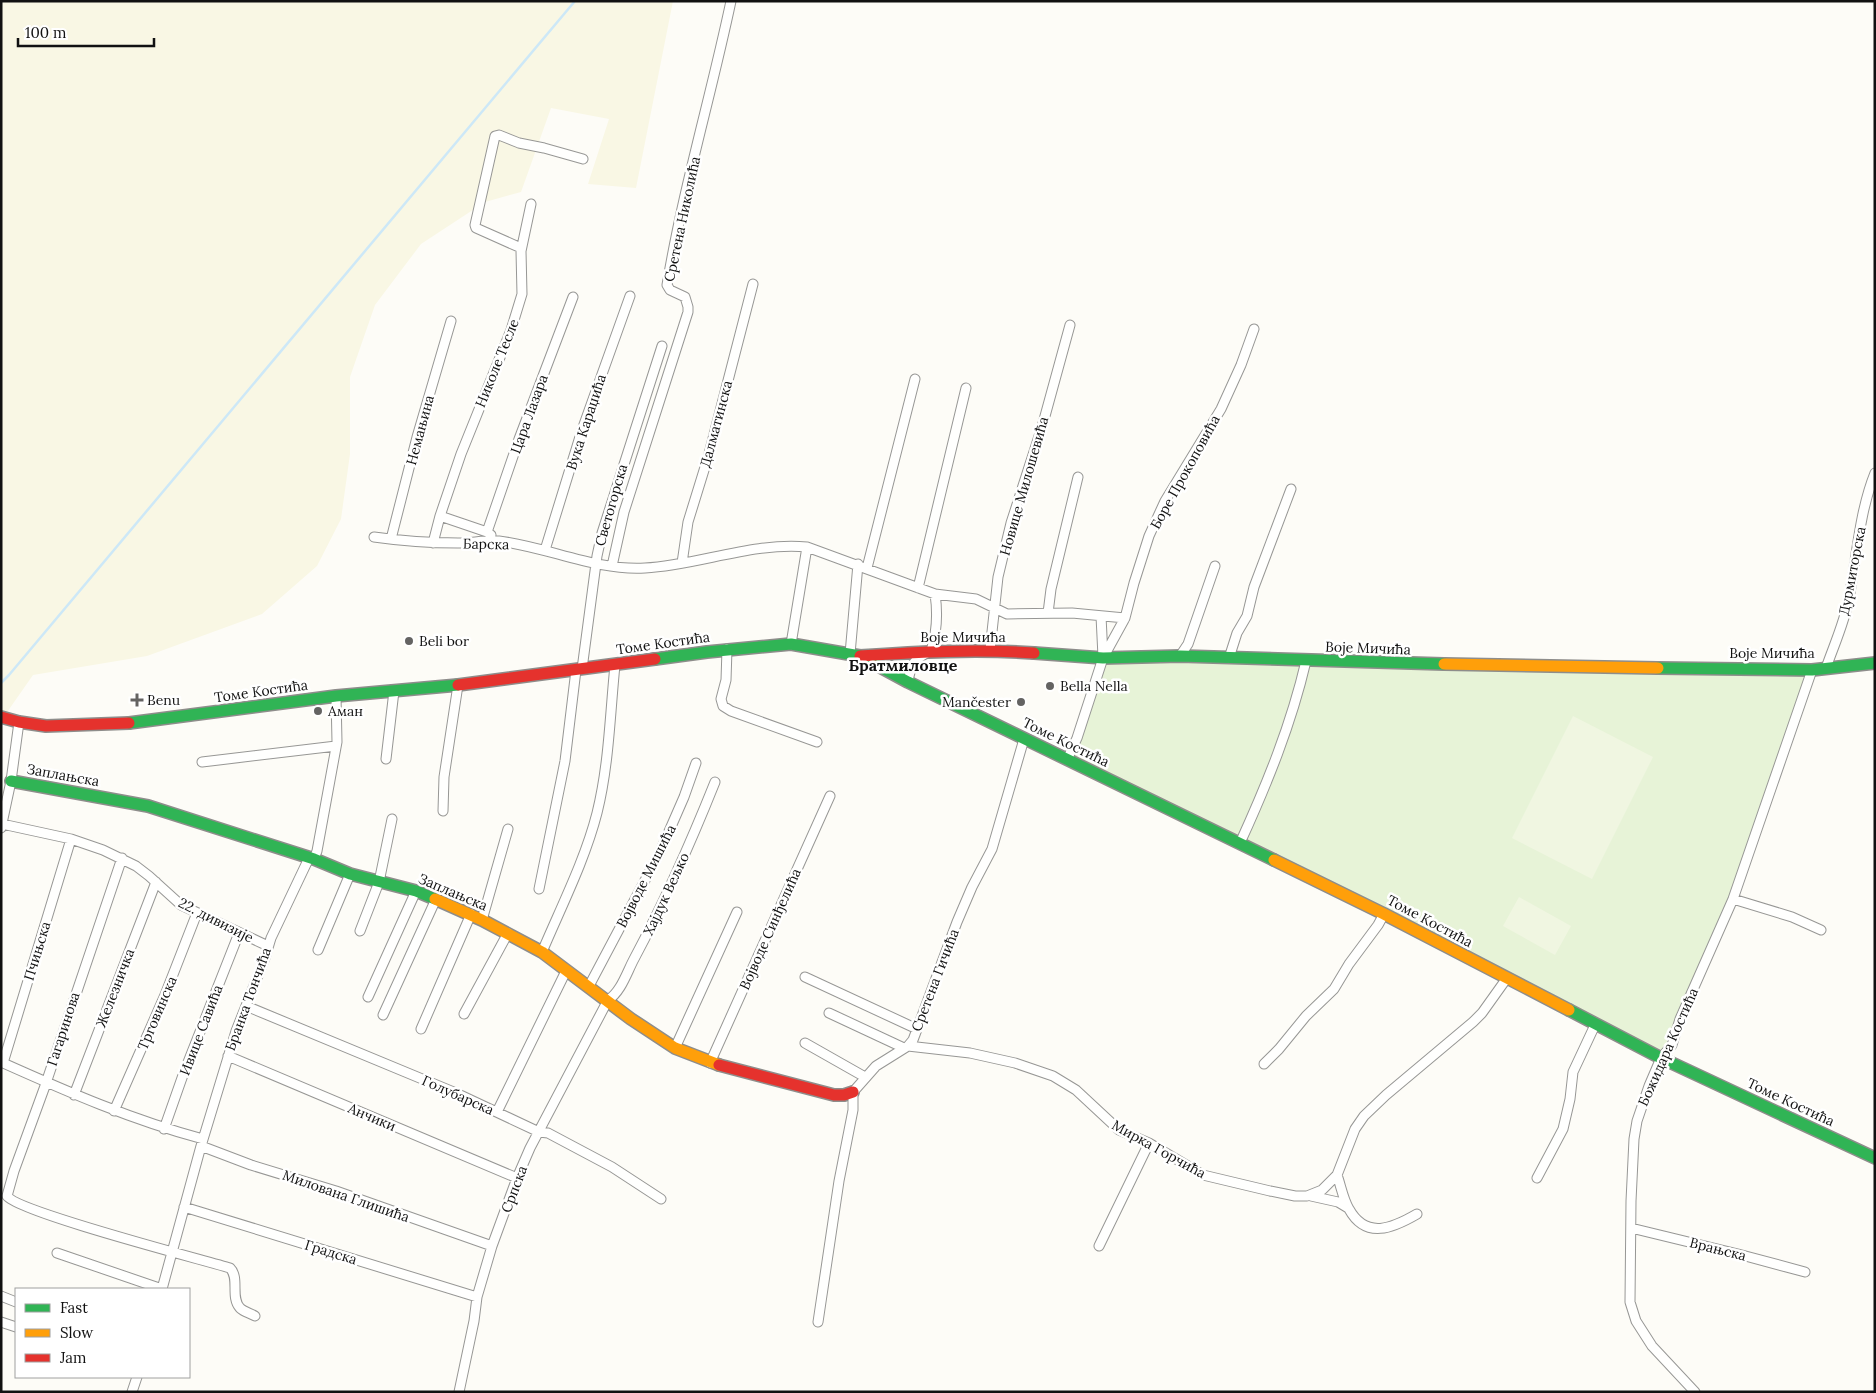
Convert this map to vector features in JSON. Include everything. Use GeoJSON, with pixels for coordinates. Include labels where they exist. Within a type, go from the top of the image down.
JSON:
{"type":"FeatureCollection","features":[{"type":"Feature","properties":{"kind":"street","name":"Сретена Николића"},"geometry":{"type":"LineString","coordinates":[[612,566],[620,527],[688,312],[685,297],[670,290],[667,285],[682,208],[717,70],[731,1]]}},
{"type":"Feature","properties":{"kind":"street"},"geometry":{"type":"LineString","coordinates":[[521,248],[476,228],[475,225],[495,136],[499,135],[519,143],[583,159]]}},
{"type":"Feature","properties":{"kind":"street","name":"Николе Тесле"},"geometry":{"type":"LineString","coordinates":[[433,543],[461,454],[511,330],[522,294],[521,248],[531,204]]}},
{"type":"Feature","properties":{"kind":"street","name":"Далматинска"},"geometry":{"type":"LineString","coordinates":[[682,564],[688,522],[709,454],[753,284]]}},
{"type":"Feature","properties":{"kind":"street","name":"Вука Караџића"},"geometry":{"type":"LineString","coordinates":[[545,550],[582,430],[630,296]]}},
{"type":"Feature","properties":{"kind":"street","name":"Цара Лазара"},"geometry":{"type":"LineString","coordinates":[[487,532],[519,439],[573,297]]}},
{"type":"Feature","properties":{"kind":"street","name":"Немањина"},"geometry":{"type":"LineString","coordinates":[[391,539],[419,428],[451,321]]}},
{"type":"Feature","properties":{"kind":"street","name":"Новице Милошевића"},"geometry":{"type":"LineString","coordinates":[[990,650],[998,577],[1011,523],[1042,427],[1070,324]]}},
{"type":"Feature","properties":{"kind":"street","name":"Боре Прокоповића"},"geometry":{"type":"LineString","coordinates":[[1068,760],[1103,658],[1125,618],[1134,582],[1153,527],[1165,501],[1221,409],[1241,365],[1254,329]]}},
{"type":"Feature","properties":{"kind":"street","name":"Светогорска"},"geometry":{"type":"LineString","coordinates":[[538,889],[565,761],[602,533],[662,346]]}},
{"type":"Feature","properties":{"kind":"street"},"geometry":{"type":"LineString","coordinates":[[855,655],[862,566],[915,379]]}},
{"type":"Feature","properties":{"kind":"street"},"geometry":{"type":"LineString","coordinates":[[918,588],[966,388]]}},
{"type":"Feature","properties":{"kind":"street","name":"Дурмиторска"},"geometry":{"type":"LineString","coordinates":[[1826,668],[1849,600],[1860,529],[1869,488],[1875,473]]}},
{"type":"Feature","properties":{"kind":"street"},"geometry":{"type":"LineString","coordinates":[[1048,613],[1051,589],[1078,477]]}},
{"type":"Feature","properties":{"kind":"street"},"geometry":{"type":"LineString","coordinates":[[1229,658],[1237,633],[1247,616],[1254,587],[1291,489]]}},
{"type":"Feature","properties":{"kind":"street"},"geometry":{"type":"LineString","coordinates":[[440,516],[487,532],[497,541]]}},
{"type":"Feature","properties":{"kind":"street","name":"Барска"},"geometry":{"type":"LineString","coordinates":[[374,537],[433,543],[497,541],[545,550],[596,563]]}},
{"type":"Feature","properties":{"kind":"street","name":"Воје Мичића"},"geometry":{"type":"LineString","coordinates":[[596,563],[644,568],[682,564],[759,548],[806,547],[935,594],[976,598],[1007,614],[1072,613],[1125,618]]}},
{"type":"Feature","properties":{"kind":"street"},"geometry":{"type":"LineString","coordinates":[[791,644],[806,547]]}},
{"type":"Feature","properties":{"kind":"street"},"geometry":{"type":"LineString","coordinates":[[1180,656],[1188,644],[1215,566]]}},
{"type":"Feature","properties":{"kind":"street"},"geometry":{"type":"LineString","coordinates":[[908,682],[912,664],[919,657],[931,651],[935,639],[938,612],[935,594]]}},
{"type":"Feature","properties":{"kind":"street"},"geometry":{"type":"LineString","coordinates":[[1101,616],[1103,658]]}},
{"type":"Feature","properties":{"kind":"street","name":"Томе Костића"},"geometry":{"type":"LineString","coordinates":[[1,717],[46,726],[135,723],[336,696],[458,685],[579,670],[727,649],[791,644],[855,655],[1384,914],[1661,1058],[1875,1158]]}},
{"type":"Feature","properties":{"kind":"street"},"geometry":{"type":"LineString","coordinates":[[727,649],[723,706],[731,711],[817,742]]}},
{"type":"Feature","properties":{"kind":"street","name":"Воје Мичића"},"geometry":{"type":"LineString","coordinates":[[855,655],[990,650],[1103,658],[1180,656],[1306,661],[1615,668],[1812,670],[1875,663]]}},
{"type":"Feature","properties":{"kind":"street"},"geometry":{"type":"LineString","coordinates":[[1240,843],[1276,763],[1297,698],[1306,661]]}},
{"type":"Feature","properties":{"kind":"street"},"geometry":{"type":"LineString","coordinates":[[542,952],[576,872],[596,816],[604,778],[615,665]]}},
{"type":"Feature","properties":{"kind":"street","name":"Божидара Костића"},"geometry":{"type":"LineString","coordinates":[[1695,1392],[1652,1346],[1632,1312],[1630,1302],[1630,1228],[1632,1162],[1636,1130],[1641,1107],[1661,1058],[1672,1045],[1680,1020],[1733,899],[1812,670]]}},
{"type":"Feature","properties":{"kind":"street"},"geometry":{"type":"LineString","coordinates":[[443,811],[444,777],[458,685]]}},
{"type":"Feature","properties":{"kind":"street"},"geometry":{"type":"LineString","coordinates":[[386,759],[394,691]]}},
{"type":"Feature","properties":{"kind":"street","name":"Бранка Тончића"},"geometry":{"type":"LineString","coordinates":[[162,1288],[202,1142],[228,1056],[268,946],[311,858],[317,851],[336,746],[336,696]]}},
{"type":"Feature","properties":{"kind":"street"},"geometry":{"type":"LineString","coordinates":[[2,826],[11,781],[19,722]]}},
{"type":"Feature","properties":{"kind":"street","name":"Сретена Гичића"},"geometry":{"type":"LineString","coordinates":[[853,1092],[876,1066],[906,1047],[918,1029],[957,922],[972,886],[992,849],[1024,739]]}},
{"type":"Feature","properties":{"kind":"street"},"geometry":{"type":"LineString","coordinates":[[202,762],[336,746]]}},
{"type":"Feature","properties":{"kind":"street","name":"Војводе Мишића"},"geometry":{"type":"LineString","coordinates":[[589,986],[664,843],[696,763]]}},
{"type":"Feature","properties":{"kind":"street","name":"Заплањска"},"geometry":{"type":"LineString","coordinates":[[11,781],[148,806],[311,858],[350,874],[416,891],[471,914],[542,952],[631,1019],[675,1048],[710,1063],[834,1096],[853,1092]]}},
{"type":"Feature","properties":{"kind":"street","name":"Хајдук Вељко"},"geometry":{"type":"LineString","coordinates":[[608,1000],[613,997],[619,988],[643,942],[692,837],[715,782]]}},
{"type":"Feature","properties":{"kind":"street","name":"Војводе Синђелића"},"geometry":{"type":"LineString","coordinates":[[710,1063],[830,796]]}},
{"type":"Feature","properties":{"kind":"street"},"geometry":{"type":"LineString","coordinates":[[360,931],[379,882],[392,819]]}},
{"type":"Feature","properties":{"kind":"street","name":"22. дивизије"},"geometry":{"type":"LineString","coordinates":[[2,826],[71,839],[122,858],[136,866],[181,905],[268,946]]}},
{"type":"Feature","properties":{"kind":"street"},"geometry":{"type":"LineString","coordinates":[[482,920],[508,828]]}},
{"type":"Feature","properties":{"kind":"street","name":"Пчињска"},"geometry":{"type":"LineString","coordinates":[[2,1063],[71,839]]}},
{"type":"Feature","properties":{"kind":"street","name":"Гагаринова"},"geometry":{"type":"LineString","coordinates":[[122,858],[8,1190],[8,1199],[53,1216],[173,1252]]}},
{"type":"Feature","properties":{"kind":"street"},"geometry":{"type":"LineString","coordinates":[[318,950],[350,874]]}},
{"type":"Feature","properties":{"kind":"street","name":"Железничка"},"geometry":{"type":"LineString","coordinates":[[74,1095],[156,882]]}},
{"type":"Feature","properties":{"kind":"street"},"geometry":{"type":"LineString","coordinates":[[368,996],[416,891]]}},
{"type":"Feature","properties":{"kind":"street"},"geometry":{"type":"LineString","coordinates":[[383,1015],[436,899]]}},
{"type":"Feature","properties":{"kind":"street"},"geometry":{"type":"LineString","coordinates":[[1733,899],[1792,917],[1821,930]]}},
{"type":"Feature","properties":{"kind":"street"},"geometry":{"type":"LineString","coordinates":[[675,1048],[737,912]]}},
{"type":"Feature","properties":{"kind":"street","name":"Трговинска"},"geometry":{"type":"LineString","coordinates":[[114,1111],[165,995],[197,913]]}},
{"type":"Feature","properties":{"kind":"street"},"geometry":{"type":"LineString","coordinates":[[421,1028],[471,914]]}},
{"type":"Feature","properties":{"kind":"street"},"geometry":{"type":"LineString","coordinates":[[1264,1064],[1306,1016],[1334,989],[1384,914]]}},
{"type":"Feature","properties":{"kind":"street","name":"Ивице Савића"},"geometry":{"type":"LineString","coordinates":[[164,1129],[183,1075],[239,933]]}},
{"type":"Feature","properties":{"kind":"street"},"geometry":{"type":"LineString","coordinates":[[464,1014],[508,933]]}},
{"type":"Feature","properties":{"kind":"street"},"geometry":{"type":"LineString","coordinates":[[497,1112],[566,971]]}},
{"type":"Feature","properties":{"kind":"street"},"geometry":{"type":"LineString","coordinates":[[805,977],[918,1029]]}},
{"type":"Feature","properties":{"kind":"street"},"geometry":{"type":"LineString","coordinates":[[1308,1195],[1322,1190],[1338,1175],[1355,1129],[1364,1116],[1482,1014],[1507,978]]}},
{"type":"Feature","properties":{"kind":"street","name":"Српска"},"geometry":{"type":"LineString","coordinates":[[459,1392],[474,1321],[477,1297],[492,1246],[517,1178],[530,1148],[608,1000]]}},
{"type":"Feature","properties":{"kind":"street","name":"Голубарска"},"geometry":{"type":"LineString","coordinates":[[246,1006],[456,1093],[539,1132],[548,1133],[612,1167],[661,1199]]}},
{"type":"Feature","properties":{"kind":"street","name":"Мирка Горчића"},"geometry":{"type":"LineString","coordinates":[[829,1013],[906,1047],[970,1053],[1014,1063],[1053,1076],[1076,1090],[1120,1130],[1149,1143],[1203,1175],[1295,1196],[1308,1195],[1338,1202],[1348,1208]]}},
{"type":"Feature","properties":{"kind":"street"},"geometry":{"type":"LineString","coordinates":[[1537,1178],[1563,1129],[1570,1099],[1572,1072],[1595,1025]]}},
{"type":"Feature","properties":{"kind":"street"},"geometry":{"type":"LineString","coordinates":[[805,1043],[865,1077]]}},
{"type":"Feature","properties":{"kind":"street","name":"Анчики"},"geometry":{"type":"LineString","coordinates":[[228,1056],[517,1178]]}},
{"type":"Feature","properties":{"kind":"street","name":"Милована Глишића"},"geometry":{"type":"LineString","coordinates":[[2,1063],[114,1111],[202,1142],[251,1165],[336,1191],[492,1246]]}},
{"type":"Feature","properties":{"kind":"street"},"geometry":{"type":"LineString","coordinates":[[818,1322],[853,1110],[853,1092]]}},
{"type":"Feature","properties":{"kind":"street"},"geometry":{"type":"LineString","coordinates":[[1099,1246],[1149,1143]]}},
{"type":"Feature","properties":{"kind":"street"},"geometry":{"type":"LineString","coordinates":[[1338,1175],[1348,1208],[1362,1224],[1372,1228],[1392,1227],[1418,1214]]}},
{"type":"Feature","properties":{"kind":"street","name":"Градска"},"geometry":{"type":"LineString","coordinates":[[184,1207],[477,1297]]}},
{"type":"Feature","properties":{"kind":"street","name":"Врањска"},"geometry":{"type":"LineString","coordinates":[[1630,1228],[1805,1272]]}},
{"type":"Feature","properties":{"kind":"street"},"geometry":{"type":"LineString","coordinates":[[173,1252],[230,1268],[234,1273],[238,1304],[242,1309],[255,1316]]}},
{"type":"Feature","properties":{"kind":"street"},"geometry":{"type":"LineString","coordinates":[[57,1253],[159,1288]]}},
{"type":"Feature","properties":{"kind":"street"},"geometry":{"type":"LineString","coordinates":[[1,1296],[15,1302]]}},
{"type":"Feature","properties":{"kind":"street"},"geometry":{"type":"LineString","coordinates":[[1,1322],[15,1327]]}},
{"type":"Feature","properties":{"kind":"street"},"geometry":{"type":"LineString","coordinates":[[132,1392],[137,1378]]}},
{"type":"Feature","properties":{"kind":"shaded area"},"geometry":{"type":"Polygon","coordinates":[[[1,1],[673,1],[636,188],[588,184],[609,119],[551,108],[521,192],[485,202],[421,244],[375,305],[350,377],[350,454],[341,519],[317,566],[262,614],[147,656],[33,675],[3,718],[1,717],[1,1]]]}},
{"type":"Feature","properties":{"kind":"green space"},"geometry":{"type":"Polygon","coordinates":[[[1103,658],[1812,670],[1733,899],[1672,1029],[1661,1058],[1067,760],[1103,658]]]}},
{"type":"Feature","properties":{"kind":"green space"},"geometry":{"type":"Polygon","coordinates":[[[1573,716],[1653,757],[1592,879],[1512,838],[1573,716]]]}},
{"type":"Feature","properties":{"kind":"green space"},"geometry":{"type":"Polygon","coordinates":[[[1519,897],[1571,926],[1555,955],[1503,926],[1519,897]]]}},
{"type":"Feature","properties":{"kind":"waterway"},"geometry":{"type":"LineString","coordinates":[[1,683],[575,1]]}},
{"type":"Feature","properties":{"kind":"traffic: fast"},"geometry":{"type":"LineString","coordinates":[[655,659],[791,644],[860,656],[908,682],[1274,860]]}},
{"type":"Feature","properties":{"kind":"traffic: fast"},"geometry":{"type":"LineString","coordinates":[[1034,653],[1103,658],[1180,656],[1444,664]]}},
{"type":"Feature","properties":{"kind":"traffic: fast"},"geometry":{"type":"LineString","coordinates":[[1658,668],[1812,670],[1875,663]]}},
{"type":"Feature","properties":{"kind":"traffic: fast"},"geometry":{"type":"LineString","coordinates":[[129,723],[336,696],[458,685]]}},
{"type":"Feature","properties":{"kind":"traffic: fast"},"geometry":{"type":"LineString","coordinates":[[11,781],[148,806],[314,859],[350,874],[416,891],[435,899]]}},
{"type":"Feature","properties":{"kind":"traffic: fast"},"geometry":{"type":"LineString","coordinates":[[1569,1010],[1661,1058],[1875,1158]]}},
{"type":"Feature","properties":{"kind":"traffic: slow"},"geometry":{"type":"LineString","coordinates":[[1444,664],[1658,668]]}},
{"type":"Feature","properties":{"kind":"traffic: slow"},"geometry":{"type":"LineString","coordinates":[[1274,860],[1384,914],[1569,1010]]}},
{"type":"Feature","properties":{"kind":"traffic: slow"},"geometry":{"type":"LineString","coordinates":[[435,899],[482,920],[542,952],[631,1019],[675,1048],[719,1065]]}},
{"type":"Feature","properties":{"kind":"traffic: jam"},"geometry":{"type":"LineString","coordinates":[[860,656],[990,651],[1034,653]]}},
{"type":"Feature","properties":{"kind":"traffic: jam"},"geometry":{"type":"LineString","coordinates":[[458,685],[655,659]]}},
{"type":"Feature","properties":{"kind":"traffic: jam"},"geometry":{"type":"LineString","coordinates":[[1,717],[46,726],[129,723]]}},
{"type":"Feature","properties":{"kind":"traffic: jam"},"geometry":{"type":"LineString","coordinates":[[719,1065],[834,1095],[844,1095],[853,1092]]}},
{"type":"Feature","properties":{"kind":"place","name":"Beli bor"},"geometry":{"type":"Point","coordinates":[409,641]}},
{"type":"Feature","properties":{"kind":"place","name":"Bella Nella"},"geometry":{"type":"Point","coordinates":[1050,686]}},
{"type":"Feature","properties":{"kind":"place","name":"Benu"},"geometry":{"type":"Point","coordinates":[137,700]}},
{"type":"Feature","properties":{"kind":"place","name":"Mančester"},"geometry":{"type":"Point","coordinates":[1021,702]}},
{"type":"Feature","properties":{"kind":"place","name":"Аман"},"geometry":{"type":"Point","coordinates":[318,711]}},
{"type":"Feature","properties":{"kind":"district","name":"Братмиловце"},"geometry":{"type":"Point","coordinates":[903,665]}}]}
